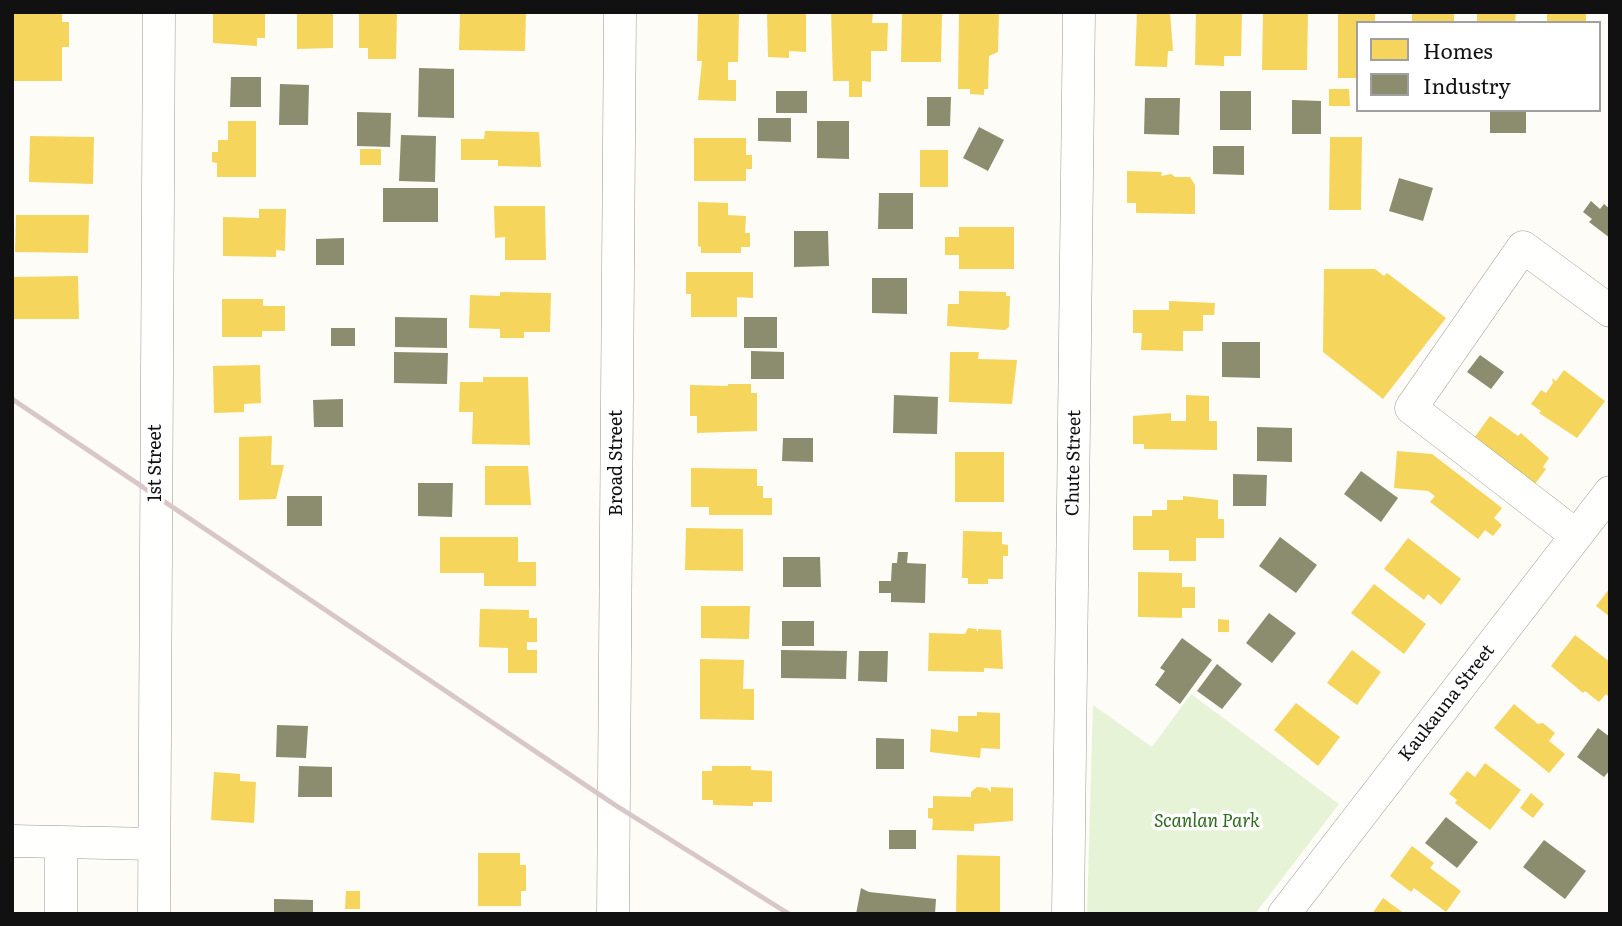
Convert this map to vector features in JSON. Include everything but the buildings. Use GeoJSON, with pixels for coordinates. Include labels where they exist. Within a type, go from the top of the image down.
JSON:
{"type":"FeatureCollection","features":[{"type":"Feature","properties":{"kind":"street","name":"1st Street"},"geometry":{"type":"LineString","coordinates":[[154,914],[159,12]]}},
{"type":"Feature","properties":{"kind":"street","name":"Broad Street"},"geometry":{"type":"LineString","coordinates":[[612,914],[620,12]]}},
{"type":"Feature","properties":{"kind":"street","name":"Chute Street"},"geometry":{"type":"LineString","coordinates":[[1068,914],[1079,12]]}},
{"type":"Feature","properties":{"kind":"street"},"geometry":{"type":"LineString","coordinates":[[1576,535],[1410,408],[1523,247],[1610,311]]}},
{"type":"Feature","properties":{"kind":"street","name":"Kaukauna Street"},"geometry":{"type":"LineString","coordinates":[[1284,914],[1610,492]]}},
{"type":"Feature","properties":{"kind":"street"},"geometry":{"type":"LineString","coordinates":[[12,841],[154,844]]}},
{"type":"Feature","properties":{"kind":"street"},"geometry":{"type":"LineString","coordinates":[[61,842],[61,914]]}},
{"type":"Feature","properties":{"kind":"green space","name":"Scanlan Park"},"geometry":{"type":"Polygon","coordinates":[[[1191,694],[1339,804],[1255,914],[1087,914],[1093,705],[1152,747],[1191,694]]]}},
{"type":"Feature","properties":{"kind":"railway"},"geometry":{"type":"LineString","coordinates":[[12,399],[615,805],[789,914]]}}]}
